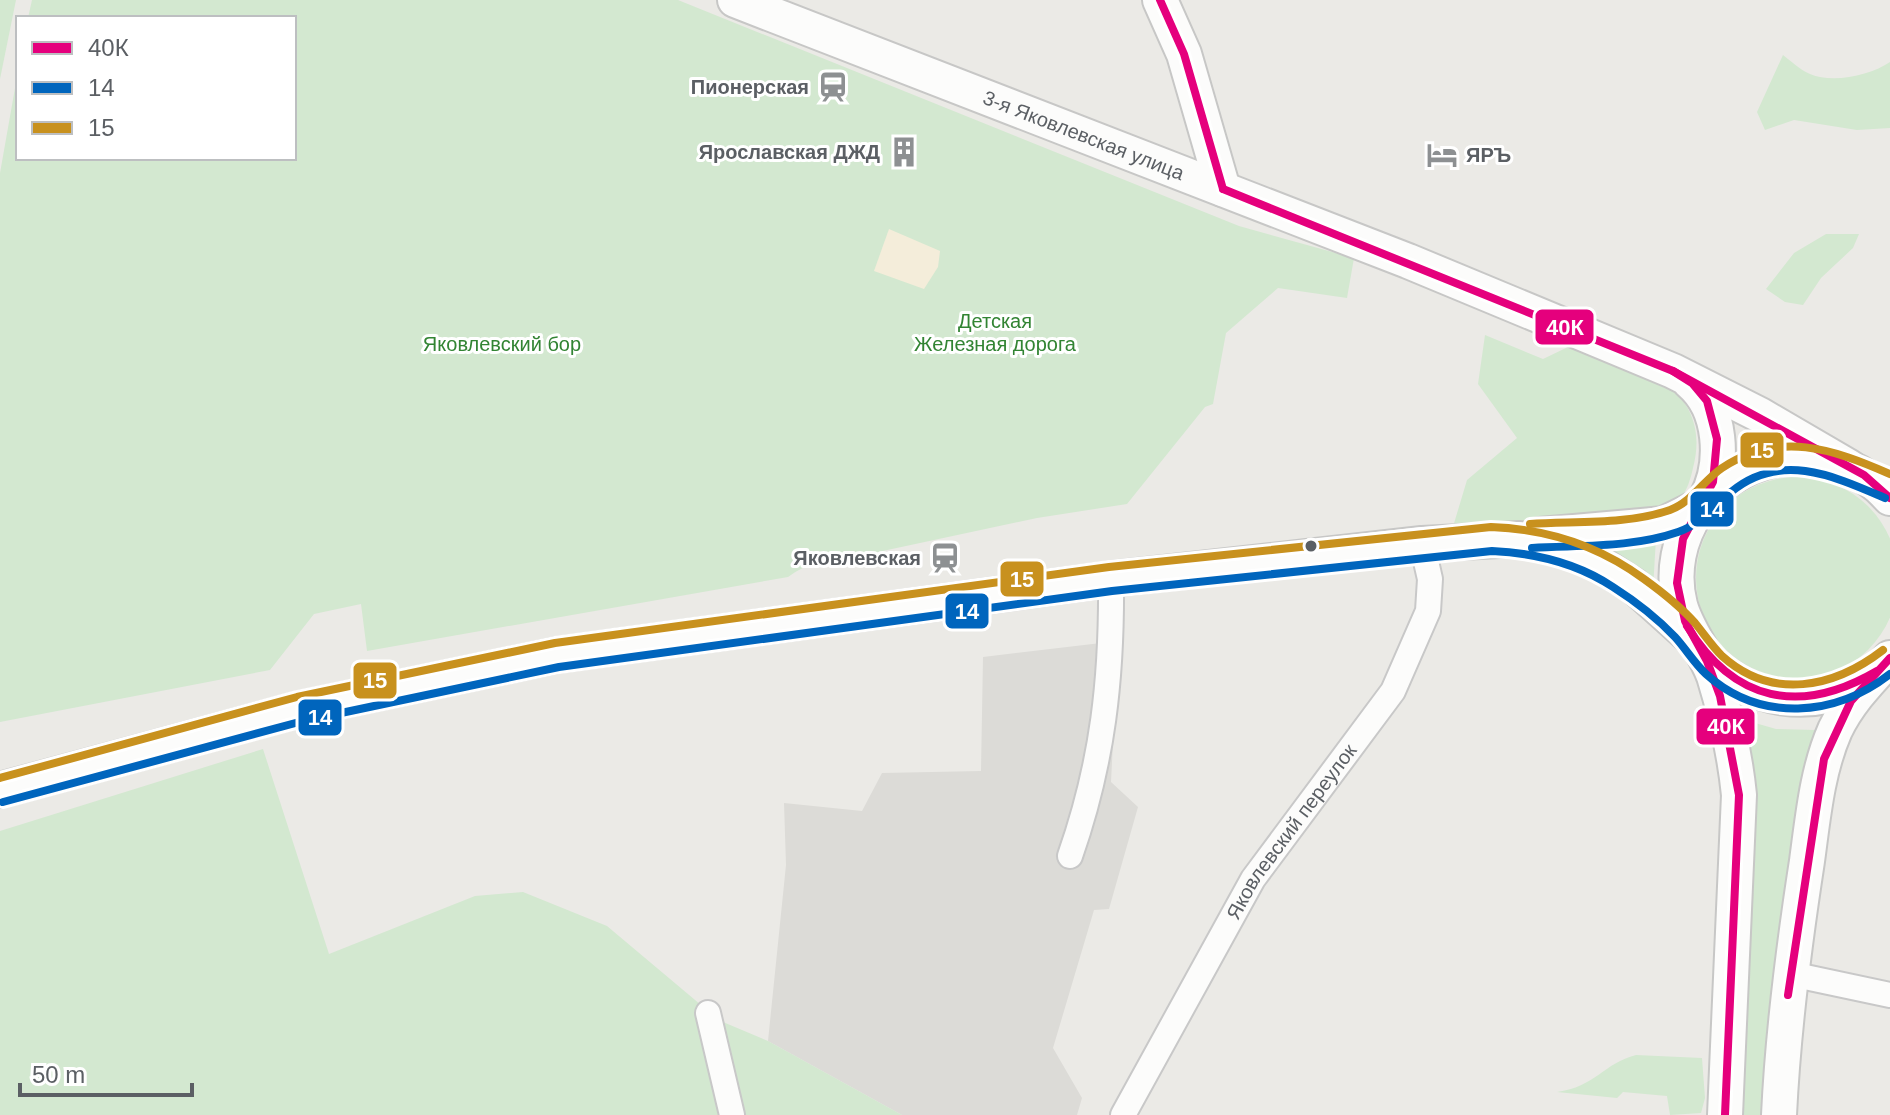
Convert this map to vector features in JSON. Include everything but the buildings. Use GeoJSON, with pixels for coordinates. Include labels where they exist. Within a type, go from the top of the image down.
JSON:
{"type":"FeatureCollection","features":[{"type":"Feature","properties":{"kind":"main road","name":"3-я Яковлевская улица"},"geometry":{"type":"LineString","coordinates":[[735,0],[1223,189],[1673,371],[1760,415],[1868,476],[1890,498]]}},
{"type":"Feature","properties":{"kind":"main road"},"geometry":{"type":"LineString","coordinates":[[1160,0],[1184,54],[1223,189]]}},
{"type":"Feature","properties":{"kind":"main road","name":"3-я Яковлевская улица"},"geometry":{"type":"LineString","coordinates":[[1673,371],[1701,392],[1715,424],[1715,469],[1703,502]]}},
{"type":"Feature","properties":{"kind":"main road"},"geometry":{"type":"LineString","coordinates":[[0,790],[300,709],[557,655],[1111,579],[1422,544],[1664,524],[1703,502],[1729,478],[1764,461],[1805,456],[1868,476]]}},
{"type":"Feature","properties":{"kind":"main road"},"geometry":{"type":"LineString","coordinates":[[1703,502],[1683,539],[1677,572],[1679,602],[1712,672],[1727,721],[1739,795],[1725,1115]]}},
{"type":"Feature","properties":{"kind":"main road"},"geometry":{"type":"LineString","coordinates":[[1492,539],[1542,542],[1600,564],[1647,596],[1735,682],[1781,698],[1825,696],[1846,690],[1886,662]]}},
{"type":"Feature","properties":{"kind":"main road"},"geometry":{"type":"LineString","coordinates":[[1779,1115],[1791,974],[1824,759],[1843,714],[1886,662]]}},
{"type":"Feature","properties":{"kind":"street","name":"Яковлевский переулок"},"geometry":{"type":"LineString","coordinates":[[1123,1115],[1253,879],[1393,691],[1428,611],[1430,579],[1422,544]]}},
{"type":"Feature","properties":{"kind":"street"},"geometry":{"type":"LineString","coordinates":[[1070,856],[1101,751],[1112,651],[1111,579]]}},
{"type":"Feature","properties":{"kind":"street"},"geometry":{"type":"LineString","coordinates":[[1791,974],[1890,995]]}},
{"type":"Feature","properties":{"kind":"street"},"geometry":{"type":"LineString","coordinates":[[708,1013],[732,1115]]}},
{"type":"Feature","properties":{"kind":"shaded area"},"geometry":{"type":"Polygon","coordinates":[[[1118,641],[1111,782],[1138,807],[1109,909],[1094,910],[1053,1048],[1082,1098],[1077,1115],[902,1115],[768,1041],[786,865],[784,803],[862,811],[882,773],[981,771],[983,657],[1118,641]]]}},
{"type":"Feature","properties":{"kind":"green space"},"geometry":{"type":"Polygon","coordinates":[[[0,0],[16,0],[0,79],[0,0]]]}},
{"type":"Feature","properties":{"kind":"green space","name":"Яковлевский бор"},"geometry":{"type":"Polygon","coordinates":[[[32,0],[678,0],[1239,226],[1354,258],[1347,298],[1278,288],[1226,333],[1213,404],[1205,407],[1127,504],[1037,518],[817,563],[788,577],[367,651],[361,604],[314,614],[270,670],[0,722],[0,173],[16,82],[16,160],[296,160],[296,16],[28,16],[32,0]]]}},
{"type":"Feature","properties":{"kind":"green space"},"geometry":{"type":"Polygon","coordinates":[[[1783,55],[1806,72],[1830,78],[1862,74],[1890,62],[1890,128],[1857,130],[1794,120],[1765,130],[1757,112],[1783,55]]]}},
{"type":"Feature","properties":{"kind":"green space"},"geometry":{"type":"Polygon","coordinates":[[[1826,234],[1859,234],[1853,248],[1821,278],[1803,305],[1785,302],[1766,289],[1794,253],[1826,234]]]}},
{"type":"Feature","properties":{"kind":"green space"},"geometry":{"type":"Polygon","coordinates":[[[1485,335],[1543,359],[1568,347],[1665,383],[1683,401],[1696,432],[1696,455],[1682,495],[1651,512],[1452,530],[1467,480],[1517,438],[1478,384],[1485,335]]]}},
{"type":"Feature","properties":{"kind":"green space"},"geometry":{"type":"Polygon","coordinates":[[[1777,479],[1817,479],[1836,484],[1853,494],[1869,506],[1891,539],[1891,617],[1869,650],[1853,662],[1836,672],[1817,677],[1777,677],[1758,672],[1741,662],[1725,650],[1713,634],[1703,617],[1698,598],[1698,558],[1703,539],[1713,522],[1725,506],[1741,494],[1758,484],[1777,479]]]}},
{"type":"Feature","properties":{"kind":"green space"},"geometry":{"type":"Polygon","coordinates":[[[1656,539],[1653,588],[1589,545],[1656,539]]]}},
{"type":"Feature","properties":{"kind":"green space"},"geometry":{"type":"Polygon","coordinates":[[[1738,718],[1776,729],[1815,730],[1796,819],[1767,1115],[1737,1115],[1738,718]]]}},
{"type":"Feature","properties":{"kind":"green space"},"geometry":{"type":"Polygon","coordinates":[[[263,749],[329,954],[475,896],[523,892],[607,926],[701,1005],[718,1115],[0,1115],[0,831],[263,749]]]}},
{"type":"Feature","properties":{"kind":"green space"},"geometry":{"type":"Polygon","coordinates":[[[723,1022],[768,1041],[902,1115],[744,1115],[723,1022]]]}},
{"type":"Feature","properties":{"kind":"green space"},"geometry":{"type":"Polygon","coordinates":[[[1636,1055],[1702,1058],[1705,1098],[1701,1113],[1670,1115],[1667,1096],[1623,1092],[1617,1098],[1557,1092],[1581,1085],[1616,1063],[1636,1055]]]}},
{"type":"Feature","properties":{"kind":"sand"},"geometry":{"type":"Polygon","coordinates":[[[889,229],[940,251],[938,267],[924,289],[874,271],[889,229]]]}},
{"type":"Feature","properties":{"kind":"transit line","name":"40К"},"geometry":{"type":"LineString","coordinates":[[1160,0],[1184,54],[1223,189]]}},
{"type":"Feature","properties":{"kind":"transit line","name":"40К"},"geometry":{"type":"LineString","coordinates":[[1223,189],[1673,371],[1864,475],[1890,498]]}},
{"type":"Feature","properties":{"kind":"transit line","name":"40К"},"geometry":{"type":"LineString","coordinates":[[1673,371],[1692,383],[1707,401],[1717,439],[1713,482],[1683,539],[1677,583],[1685,621],[1707,661],[1720,696],[1739,795],[1725,1115]]}},
{"type":"Feature","properties":{"kind":"transit line","name":"15"},"geometry":{"type":"LineString","coordinates":[[1530,524],[1619,520],[1670,510],[1685,502],[1722,468],[1764,449],[1806,447],[1827,451],[1890,474]]}},
{"type":"Feature","properties":{"kind":"transit line","name":"14"},"geometry":{"type":"LineString","coordinates":[[1532,548],[1624,543],[1678,532],[1700,520],[1731,492],[1750,480],[1788,470],[1827,476],[1885,498]]}},
{"type":"Feature","properties":{"kind":"transit line","name":"15"},"geometry":{"type":"LineString","coordinates":[[0,778],[297,697],[555,643],[1109,567],[1491,527],[1552,535],[1590,548],[1627,567],[1677,605],[1722,656],[1741,670],[1761,679],[1782,684],[1824,680],[1864,663],[1883,650]]}},
{"type":"Feature","properties":{"kind":"transit line","name":"14"},"geometry":{"type":"LineString","coordinates":[[3,802],[303,721],[559,667],[1112,591],[1492,551],[1556,561],[1599,579],[1661,623],[1706,674],[1727,690],[1750,701],[1774,707],[1822,706],[1846,699],[1890,674]]}},
{"type":"Feature","properties":{"kind":"transit line","name":"40К"},"geometry":{"type":"LineString","coordinates":[[1687,626],[1706,652],[1726,671],[1747,686],[1771,694],[1795,697],[1821,694],[1877,671]]}},
{"type":"Feature","properties":{"kind":"transit line","name":"40К"},"geometry":{"type":"LineString","coordinates":[[1788,995],[1824,759],[1851,701],[1890,658]]}},
{"type":"Feature","properties":{"kind":"place","name":"Пионерская"},"geometry":{"type":"Point","coordinates":[833,87]}},
{"type":"Feature","properties":{"kind":"place","name":"Ярославская ДЖД"},"geometry":{"type":"Point","coordinates":[904,152]}},
{"type":"Feature","properties":{"kind":"place","name":"ЯРЪ"},"geometry":{"type":"Point","coordinates":[1442,155]}},
{"type":"Feature","properties":{"kind":"place","name":"Яковлевская"},"geometry":{"type":"Point","coordinates":[945,558]}},
{"type":"Feature","properties":{"kind":"park label","name":"Детская Железная дорога"},"geometry":{"type":"Point","coordinates":[995,332]}}]}
